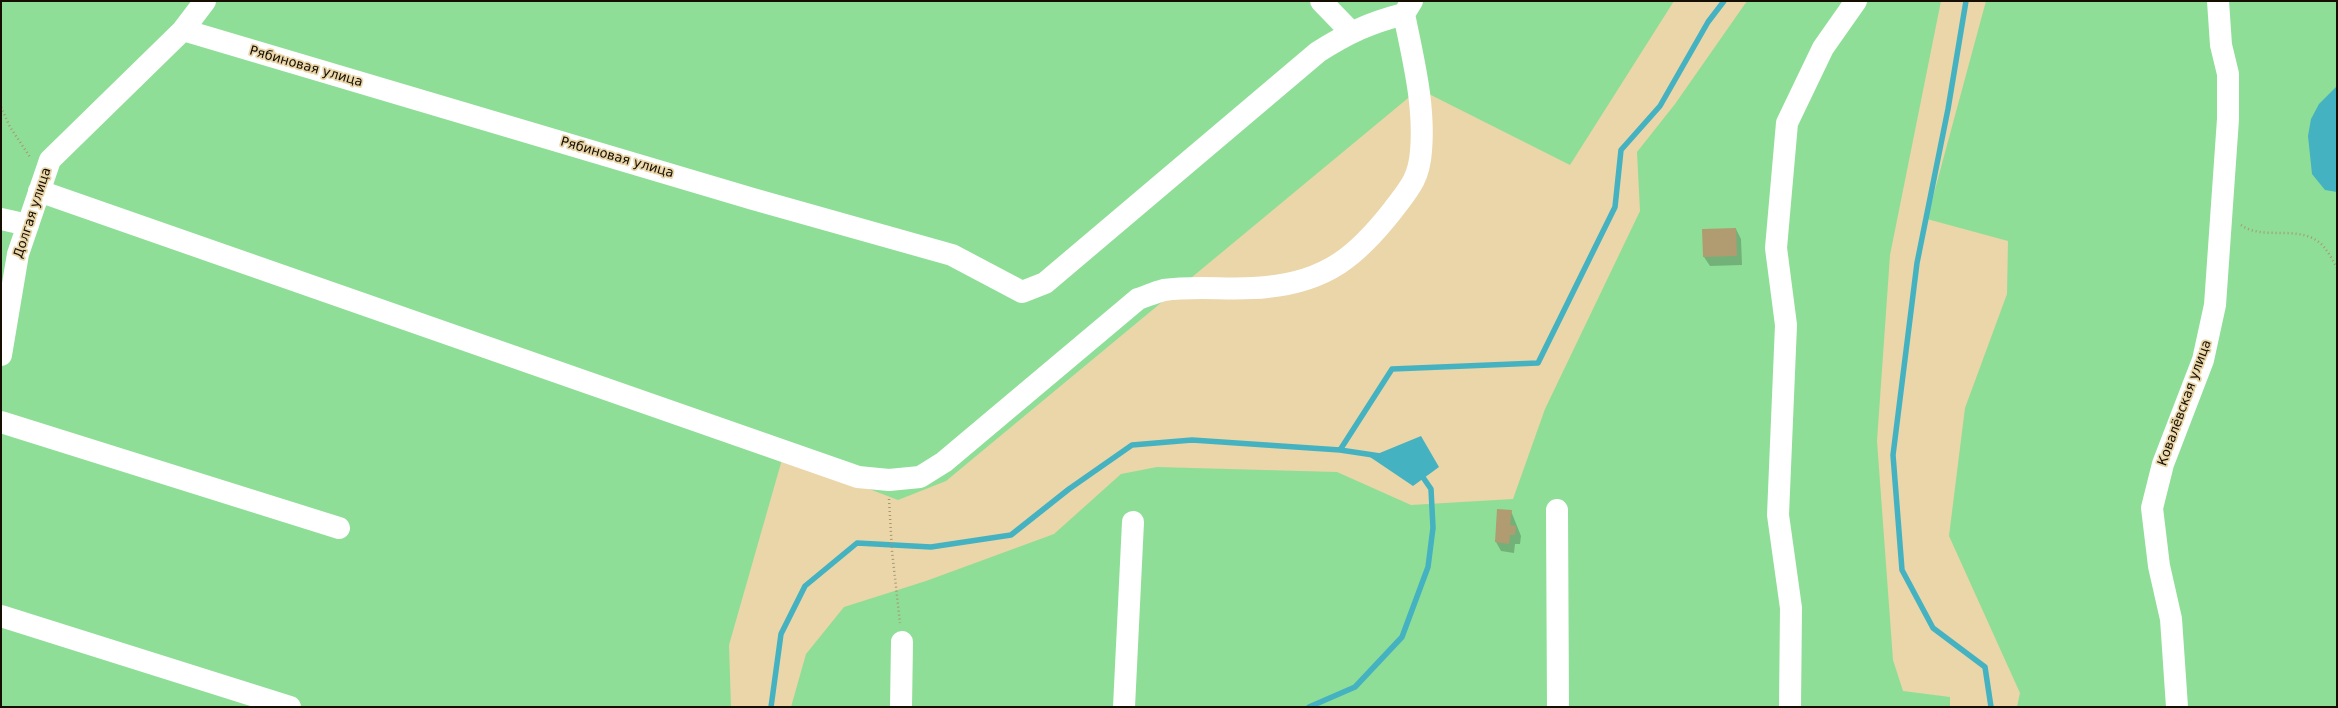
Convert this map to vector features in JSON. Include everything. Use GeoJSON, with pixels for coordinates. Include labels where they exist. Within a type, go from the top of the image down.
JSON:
{"type":"FeatureCollection","features":[{"type":"Feature","properties":{"kind":"street","name":"Долгая улица"},"geometry":{"type":"LineString","coordinates":[[1,355],[18,254],[50,160],[183,30],[206,1]]}},
{"type":"Feature","properties":{"kind":"street"},"geometry":{"type":"LineString","coordinates":[[1321,1],[1351,32]]}},
{"type":"Feature","properties":{"kind":"street"},"geometry":{"type":"LineString","coordinates":[[1790,707],[1791,608],[1778,515],[1786,325],[1776,248],[1787,122],[1823,48],[1856,1]]}},
{"type":"Feature","properties":{"kind":"street","name":"Ковалёвская улица"},"geometry":{"type":"LineString","coordinates":[[2177,707],[2171,619],[2159,566],[2152,508],[2163,464],[2203,360],[2215,305],[2228,119],[2228,74],[2221,45],[2218,1]]}},
{"type":"Feature","properties":{"kind":"street","name":"Рябиновая улица"},"geometry":{"type":"LineString","coordinates":[[183,30],[745,196],[952,254],[1022,292],[1045,283],[1318,52],[1351,32],[1408,7]]}},
{"type":"Feature","properties":{"kind":"street"},"geometry":{"type":"LineString","coordinates":[[42,184],[858,477],[888,480],[920,477],[944,462],[1138,299],[1164,290],[1266,287],[1306,280],[1334,267],[1355,254],[1383,223],[1415,181],[1421,152],[1421,120],[1408,7]]}},
{"type":"Feature","properties":{"kind":"street"},"geometry":{"type":"LineString","coordinates":[[1,219],[28,225]]}},
{"type":"Feature","properties":{"kind":"street"},"geometry":{"type":"LineString","coordinates":[[1,422],[339,528]]}},
{"type":"Feature","properties":{"kind":"street"},"geometry":{"type":"LineString","coordinates":[[1557,510],[1558,707]]}},
{"type":"Feature","properties":{"kind":"street"},"geometry":{"type":"LineString","coordinates":[[1124,707],[1133,522]]}},
{"type":"Feature","properties":{"kind":"street"},"geometry":{"type":"LineString","coordinates":[[1,616],[290,707]]}},
{"type":"Feature","properties":{"kind":"street"},"geometry":{"type":"LineString","coordinates":[[901,707],[902,642]]}},
{"type":"Feature","properties":{"kind":"path"},"geometry":{"type":"LineString","coordinates":[[1,107],[10,127],[42,184]]}},
{"type":"Feature","properties":{"kind":"path"},"geometry":{"type":"LineString","coordinates":[[2222,201],[2226,204],[2240,225],[2247,230],[2269,233],[2288,232],[2316,240],[2324,246],[2337,268]]}},
{"type":"Feature","properties":{"kind":"path"},"geometry":{"type":"LineString","coordinates":[[888,480],[892,550],[902,642]]}},
{"type":"Feature","properties":{"kind":"green space"},"geometry":{"type":"Polygon","coordinates":[[[1,1],[1674,1],[1570,165],[1419,89],[946,481],[898,500],[783,456],[729,645],[731,707],[1,707],[1,1]]]}},
{"type":"Feature","properties":{"kind":"green space"},"geometry":{"type":"Polygon","coordinates":[[[1747,1],[1941,1],[1890,255],[1877,441],[1893,660],[1903,691],[1950,697],[1950,707],[791,707],[806,654],[844,607],[926,581],[1054,534],[1121,474],[1157,467],[1337,472],[1411,505],[1513,499],[1545,409],[1640,211],[1637,152],[1675,104],[1747,1]]]}},
{"type":"Feature","properties":{"kind":"green space"},"geometry":{"type":"Polygon","coordinates":[[[1986,1],[2337,1],[2337,707],[2017,707],[2020,693],[1949,536],[1965,408],[2007,294],[2008,241],[1927,219],[1986,1]]]}},
{"type":"Feature","properties":{"kind":"water"},"geometry":{"type":"Polygon","coordinates":[[[2337,86],[2337,192],[2325,190],[2312,174],[2308,136],[2311,119],[2319,104],[2337,86]]]}},
{"type":"Feature","properties":{"kind":"water"},"geometry":{"type":"Polygon","coordinates":[[[1421,436],[1439,467],[1413,486],[1370,457],[1421,436]]]}},
{"type":"Feature","properties":{"kind":"building"},"geometry":{"type":"Polygon","coordinates":[[[1736,228],[1737,256],[1703,257],[1702,229],[1736,228]]]}},
{"type":"Feature","properties":{"kind":"building"},"geometry":{"type":"Polygon","coordinates":[[[1497,509],[1512,510],[1510,525],[1516,526],[1515,535],[1510,535],[1509,544],[1495,542],[1497,509]]]}},
{"type":"Feature","properties":{"kind":"waterway"},"geometry":{"type":"LineString","coordinates":[[771,707],[781,634],[805,586],[857,543],[931,547],[1011,535],[1069,489],[1132,445],[1192,440],[1340,450],[1392,369],[1538,363],[1615,207],[1621,150],[1660,106],[1708,22],[1724,1]]}},
{"type":"Feature","properties":{"kind":"waterway"},"geometry":{"type":"LineString","coordinates":[[1966,1],[1948,109],[1917,263],[1893,455],[1902,570],[1933,628],[1985,667],[1991,707]]}},
{"type":"Feature","properties":{"kind":"waterway"},"geometry":{"type":"LineString","coordinates":[[1340,450],[1380,456]]}},
{"type":"Feature","properties":{"kind":"waterway"},"geometry":{"type":"LineString","coordinates":[[1309,707],[1355,687],[1402,637],[1428,567],[1433,528],[1431,489],[1420,473]]}}]}
